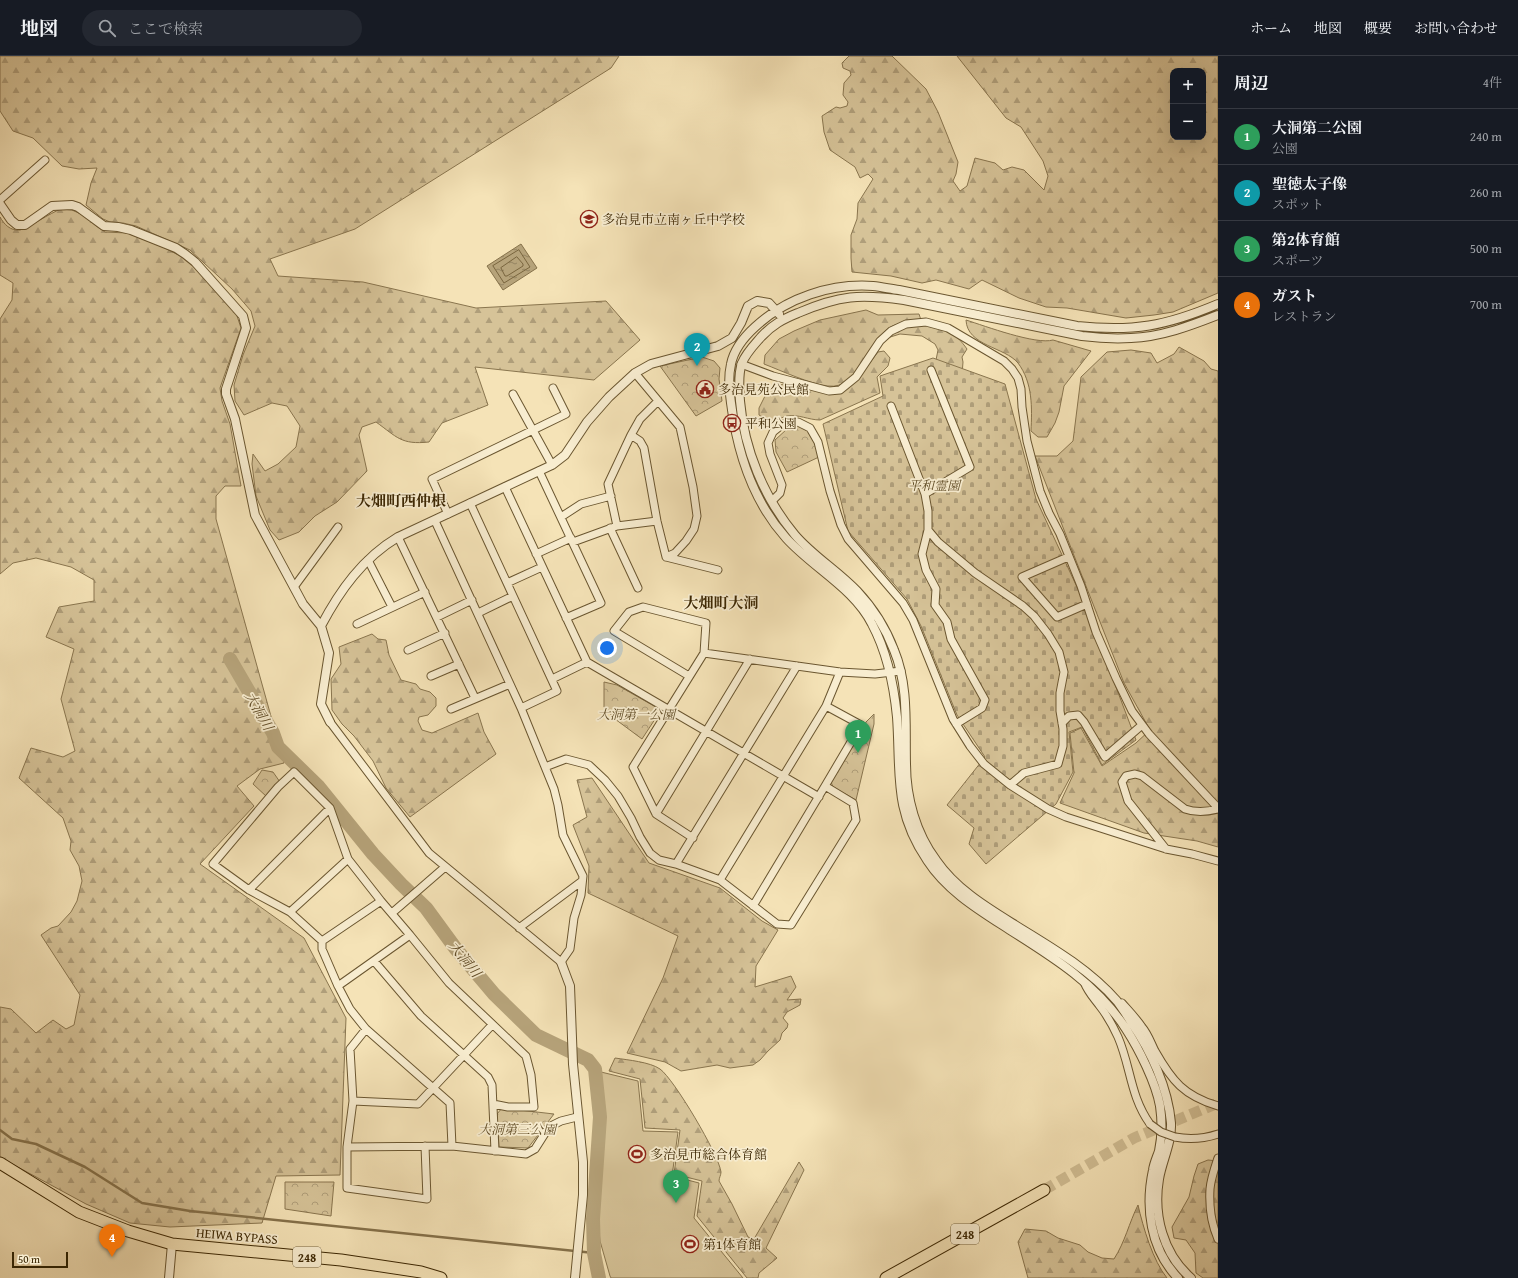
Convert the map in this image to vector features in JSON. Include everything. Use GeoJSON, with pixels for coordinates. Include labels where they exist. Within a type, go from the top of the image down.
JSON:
{"type":"FeatureCollection","features":[{"type":"Feature","properties":{"kind":"highway","name":"248"},"geometry":{"type":"LineString","coordinates":[[0,1163],[79,1212],[128,1232],[172,1244]]}},
{"type":"Feature","properties":{"kind":"highway","name":"248"},"geometry":{"type":"LineString","coordinates":[[886,1278],[1044,1190]]}},
{"type":"Feature","properties":{"kind":"highway","name":"HEIWA BYPASS"},"geometry":{"type":"LineString","coordinates":[[172,1244],[341,1260],[422,1272],[441,1278]]}},
{"type":"Feature","properties":{"kind":"street"},"geometry":{"type":"LineString","coordinates":[[0,200],[46,160]]}},
{"type":"Feature","properties":{"kind":"street"},"geometry":{"type":"LineString","coordinates":[[0,204],[11,220],[17,225],[26,225],[52,206],[72,205],[104,226],[131,230],[176,248],[195,262],[244,316],[246,328],[226,389],[226,394],[235,419],[255,516],[303,604],[321,626],[329,653],[321,704],[330,722],[429,853],[561,962],[570,986],[573,1064],[583,1162],[583,1195],[576,1274]]}},
{"type":"Feature","properties":{"kind":"street"},"geometry":{"type":"LineString","coordinates":[[1178,1278],[1162,1257],[1155,1240],[1151,1219],[1149,1201],[1154,1166],[1159,1150],[1161,1130],[1160,1106],[1151,1078],[1140,1054],[1126,1029],[1108,1004],[1084,981],[1061,963],[959,896],[941,879],[926,860],[908,823],[902,804],[898,767],[897,718],[890,672],[872,624],[861,608],[845,590],[801,553],[784,535],[762,501],[751,482],[744,462],[737,436],[729,387],[730,366],[735,352],[745,336],[776,310],[807,295],[830,289],[872,286],[899,290],[1077,326],[1102,329],[1128,329],[1153,326],[1189,316],[1218,304]]}},
{"type":"Feature","properties":{"kind":"street"},"geometry":{"type":"LineString","coordinates":[[1218,315],[1175,331],[1132,338],[1082,336],[904,300],[877,296],[855,296],[835,299],[784,319],[765,332],[752,347],[741,364],[739,388],[741,411],[746,437],[756,468],[772,501],[795,534],[810,550],[855,589],[871,608],[882,624],[894,650],[901,671],[905,694],[906,767],[910,798],[917,824],[936,860],[951,878],[969,894],[1053,949],[1094,978],[1118,999],[1143,1027],[1155,1051],[1171,1076],[1179,1085],[1190,1095],[1203,1102],[1218,1106]]}},
{"type":"Feature","properties":{"kind":"street"},"geometry":{"type":"LineString","coordinates":[[321,626],[344,587],[381,548],[398,537],[552,465],[565,455],[587,422],[609,397],[635,373],[651,364],[718,346],[732,338],[741,323],[748,306],[757,301],[769,303],[784,319]]}},
{"type":"Feature","properties":{"kind":"street"},"geometry":{"type":"LineString","coordinates":[[741,364],[774,376],[829,391],[840,390],[856,377],[880,341],[891,331],[906,324],[926,322],[948,328],[965,337],[1004,361],[1012,369],[1018,378],[1021,389],[1027,441],[1040,491],[1081,586],[1096,632],[1116,678],[1132,711],[1149,734],[1218,809],[1206,812],[1190,811],[1185,809],[1142,776],[1135,774],[1126,776],[1122,782],[1128,801],[1166,849]]}},
{"type":"Feature","properties":{"kind":"street"},"geometry":{"type":"LineString","coordinates":[[925,494],[970,467],[932,370]]}},
{"type":"Feature","properties":{"kind":"street"},"geometry":{"type":"LineString","coordinates":[[635,373],[680,427],[693,487],[697,516],[694,529],[675,553],[666,557]]}},
{"type":"Feature","properties":{"kind":"street"},"geometry":{"type":"LineString","coordinates":[[448,514],[432,479],[566,414],[553,388]]}},
{"type":"Feature","properties":{"kind":"street"},"geometry":{"type":"LineString","coordinates":[[513,394],[552,465]]}},
{"type":"Feature","properties":{"kind":"street"},"geometry":{"type":"LineString","coordinates":[[638,588],[614,527],[611,496],[608,484],[631,434],[640,419],[658,401]]}},
{"type":"Feature","properties":{"kind":"street"},"geometry":{"type":"LineString","coordinates":[[891,406],[925,494],[928,511],[928,530],[922,554],[926,570],[936,589],[935,605],[947,622],[951,639],[985,700],[982,708],[956,724]]}},
{"type":"Feature","properties":{"kind":"street"},"geometry":{"type":"LineString","coordinates":[[772,501],[780,492],[782,485],[770,454],[768,443],[773,432],[784,424],[798,422],[810,428],[818,442],[830,491],[841,525],[848,539],[903,603],[913,620],[956,724],[984,764],[1010,785],[1048,809],[1066,817],[1166,849],[1218,861]]}},
{"type":"Feature","properties":{"kind":"street"},"geometry":{"type":"LineString","coordinates":[[631,434],[640,441],[644,448],[657,521],[666,557]]}},
{"type":"Feature","properties":{"kind":"street"},"geometry":{"type":"LineString","coordinates":[[539,471],[601,603],[566,618]]}},
{"type":"Feature","properties":{"kind":"street"},"geometry":{"type":"LineString","coordinates":[[505,487],[587,662],[706,731],[783,778],[819,797]]}},
{"type":"Feature","properties":{"kind":"street"},"geometry":{"type":"LineString","coordinates":[[561,517],[581,504],[611,496]]}},
{"type":"Feature","properties":{"kind":"street"},"geometry":{"type":"LineString","coordinates":[[470,503],[558,690],[521,708]]}},
{"type":"Feature","properties":{"kind":"street"},"geometry":{"type":"LineString","coordinates":[[435,521],[521,708],[545,767],[558,805],[563,835],[583,876],[581,895],[574,918],[570,949],[561,962]]}},
{"type":"Feature","properties":{"kind":"street"},"geometry":{"type":"LineString","coordinates":[[536,554],[572,540],[614,527],[657,521]]}},
{"type":"Feature","properties":{"kind":"street"},"geometry":{"type":"LineString","coordinates":[[294,587],[338,527]]}},
{"type":"Feature","properties":{"kind":"street"},"geometry":{"type":"LineString","coordinates":[[928,530],[938,542],[975,573],[1023,606],[1034,616],[1048,634],[1059,652],[1064,672],[1060,692],[1063,746],[1058,764],[1024,773],[1010,785]]}},
{"type":"Feature","properties":{"kind":"street"},"geometry":{"type":"LineString","coordinates":[[398,537],[475,698]]}},
{"type":"Feature","properties":{"kind":"street"},"geometry":{"type":"LineString","coordinates":[[1068,556],[1022,577],[1057,617],[1087,604]]}},
{"type":"Feature","properties":{"kind":"street"},"geometry":{"type":"LineString","coordinates":[[666,557],[718,570]]}},
{"type":"Feature","properties":{"kind":"street"},"geometry":{"type":"LineString","coordinates":[[368,560],[392,607]]}},
{"type":"Feature","properties":{"kind":"street"},"geometry":{"type":"LineString","coordinates":[[507,583],[542,567]]}},
{"type":"Feature","properties":{"kind":"street"},"geometry":{"type":"LineString","coordinates":[[357,624],[425,592]]}},
{"type":"Feature","properties":{"kind":"street"},"geometry":{"type":"LineString","coordinates":[[478,612],[513,596]]}},
{"type":"Feature","properties":{"kind":"street"},"geometry":{"type":"LineString","coordinates":[[437,616],[472,600]]}},
{"type":"Feature","properties":{"kind":"street"},"geometry":{"type":"LineString","coordinates":[[689,676],[614,631],[629,612],[643,607],[706,623],[704,653],[633,767],[656,814],[693,838]]}},
{"type":"Feature","properties":{"kind":"street"},"geometry":{"type":"LineString","coordinates":[[408,650],[445,633]]}},
{"type":"Feature","properties":{"kind":"street"},"geometry":{"type":"LineString","coordinates":[[704,653],[840,672],[875,674],[901,671]]}},
{"type":"Feature","properties":{"kind":"street"},"geometry":{"type":"LineString","coordinates":[[656,814],[750,659]]}},
{"type":"Feature","properties":{"kind":"street"},"geometry":{"type":"LineString","coordinates":[[552,679],[587,662]]}},
{"type":"Feature","properties":{"kind":"street"},"geometry":{"type":"LineString","coordinates":[[431,676],[459,664]]}},
{"type":"Feature","properties":{"kind":"street"},"geometry":{"type":"LineString","coordinates":[[676,864],[797,666]]}},
{"type":"Feature","properties":{"kind":"street"},"geometry":{"type":"LineString","coordinates":[[720,880],[826,706],[840,672]]}},
{"type":"Feature","properties":{"kind":"street"},"geometry":{"type":"LineString","coordinates":[[451,709],[510,684]]}},
{"type":"Feature","properties":{"kind":"street"},"geometry":{"type":"LineString","coordinates":[[753,906],[861,725],[826,706]]}},
{"type":"Feature","properties":{"kind":"street"},"geometry":{"type":"LineString","coordinates":[[1062,723],[1069,716],[1078,715],[1084,722],[1105,757],[1142,725]]}},
{"type":"Feature","properties":{"kind":"street"},"geometry":{"type":"LineString","coordinates":[[545,767],[566,759],[589,765],[605,780],[618,796],[650,853],[659,860],[676,864],[720,880],[777,924],[791,925],[856,820],[853,803],[825,786]]}},
{"type":"Feature","properties":{"kind":"street"},"geometry":{"type":"LineString","coordinates":[[452,1146],[450,1103],[366,1029],[350,1009],[322,949],[322,941],[290,912],[249,890],[213,864],[278,787],[294,772],[330,808],[348,859],[381,901],[449,983],[526,1056],[531,1075],[534,1108],[508,1107],[493,1104]]}},
{"type":"Feature","properties":{"kind":"street"},"geometry":{"type":"LineString","coordinates":[[249,890],[330,808]]}},
{"type":"Feature","properties":{"kind":"street"},"geometry":{"type":"LineString","coordinates":[[290,912],[348,859]]}},
{"type":"Feature","properties":{"kind":"street"},"geometry":{"type":"LineString","coordinates":[[392,913],[445,867]]}},
{"type":"Feature","properties":{"kind":"street"},"geometry":{"type":"LineString","coordinates":[[519,928],[582,881]]}},
{"type":"Feature","properties":{"kind":"street"},"geometry":{"type":"LineString","coordinates":[[322,941],[381,901]]}},
{"type":"Feature","properties":{"kind":"street"},"geometry":{"type":"LineString","coordinates":[[338,986],[410,935]]}},
{"type":"Feature","properties":{"kind":"street"},"geometry":{"type":"LineString","coordinates":[[374,961],[421,1016],[463,1056],[488,1077],[492,1085],[495,1152]]}},
{"type":"Feature","properties":{"kind":"street"},"geometry":{"type":"LineString","coordinates":[[1094,978],[1117,1002],[1134,1026],[1149,1052],[1167,1101],[1171,1126],[1159,1178],[1157,1198],[1158,1216],[1171,1255],[1182,1270],[1191,1278]]}},
{"type":"Feature","properties":{"kind":"street"},"geometry":{"type":"LineString","coordinates":[[1084,981],[1088,993],[1107,1016],[1118,1038],[1134,1092],[1142,1112],[1150,1124],[1161,1132],[1175,1137],[1189,1139],[1203,1138],[1218,1134]]}},
{"type":"Feature","properties":{"kind":"street"},"geometry":{"type":"LineString","coordinates":[[354,1101],[418,1104],[492,1025]]}},
{"type":"Feature","properties":{"kind":"street"},"geometry":{"type":"LineString","coordinates":[[366,1029],[350,1050],[354,1101],[347,1147],[347,1188],[427,1199],[425,1146]]}},
{"type":"Feature","properties":{"kind":"street"},"geometry":{"type":"LineString","coordinates":[[347,1147],[452,1146],[495,1152],[526,1154],[535,1149],[550,1127],[560,1121],[578,1117]]}},
{"type":"Feature","properties":{"kind":"street"},"geometry":{"type":"LineString","coordinates":[[1218,1158],[1210,1188],[1211,1217],[1218,1239]]}},
{"type":"Feature","properties":{"kind":"street"},"geometry":{"type":"LineString","coordinates":[[169,1278],[172,1244]]}},
{"type":"Feature","properties":{"kind":"green space"},"geometry":{"type":"Polygon","coordinates":[[[0,56],[619,56],[611,68],[355,229],[270,259],[278,276],[363,282],[476,308],[606,301],[640,340],[594,380],[475,367],[488,405],[442,423],[429,442],[420,443],[405,441],[395,436],[376,422],[362,427],[359,435],[367,471],[337,502],[315,516],[299,532],[279,540],[270,530],[256,496],[252,464],[253,454],[265,471],[278,464],[296,447],[300,426],[287,406],[272,403],[244,415],[235,401],[234,385],[243,355],[255,326],[251,311],[232,289],[190,250],[136,226],[110,222],[103,219],[86,205],[91,183],[97,168],[79,169],[62,166],[33,138],[13,131],[0,111],[0,56]]]}},
{"type":"Feature","properties":{"kind":"green space"},"geometry":{"type":"Polygon","coordinates":[[[849,56],[892,56],[926,89],[938,112],[958,162],[953,181],[960,191],[967,186],[975,158],[995,163],[1003,170],[1012,167],[1024,170],[1044,190],[1048,176],[1043,161],[1021,127],[1006,118],[957,56],[1218,56],[1218,293],[1173,312],[1126,318],[1067,308],[1046,307],[1019,298],[982,280],[969,289],[936,280],[922,283],[891,276],[852,272],[851,235],[857,219],[858,203],[873,179],[868,174],[860,178],[855,167],[830,150],[824,132],[822,116],[836,107],[840,108],[847,106],[848,102],[843,95],[844,83],[851,75],[850,71],[843,68],[842,63],[849,56]]]}},
{"type":"Feature","properties":{"kind":"green space"},"geometry":{"type":"Polygon","coordinates":[[[61,209],[72,210],[83,215],[105,232],[127,233],[165,248],[182,257],[194,267],[236,313],[241,328],[220,388],[222,401],[230,424],[241,486],[225,486],[216,496],[216,519],[284,763],[260,769],[237,786],[254,806],[200,864],[304,938],[346,1018],[340,1175],[276,1176],[262,1223],[170,1227],[130,1223],[86,1204],[14,1165],[0,1160],[0,1007],[11,1009],[36,1033],[53,1020],[66,1029],[74,1025],[80,995],[41,935],[51,928],[58,926],[71,912],[77,901],[82,881],[79,866],[70,850],[71,841],[63,818],[19,778],[31,748],[63,757],[75,751],[61,699],[74,649],[46,637],[59,607],[94,601],[94,580],[71,567],[36,558],[13,563],[0,574],[0,319],[12,300],[13,283],[0,275],[0,217],[8,226],[16,230],[20,230],[61,209]]]}},
{"type":"Feature","properties":{"kind":"green space"},"geometry":{"type":"Polygon","coordinates":[[[866,310],[878,315],[919,314],[921,320],[900,323],[889,328],[881,335],[862,364],[848,381],[839,385],[828,386],[813,383],[764,364],[765,355],[779,339],[794,331],[820,320],[866,310]]]}},
{"type":"Feature","properties":{"kind":"green space"},"geometry":{"type":"Polygon","coordinates":[[[966,320],[1035,340],[1053,340],[1091,351],[1064,386],[1059,412],[1047,437],[1038,437],[1031,431],[1032,413],[1029,387],[1023,371],[1018,363],[1005,353],[979,341],[968,329],[966,320]]]}},
{"type":"Feature","properties":{"kind":"green space"},"geometry":{"type":"Polygon","coordinates":[[[926,324],[950,332],[963,343],[967,349],[962,357],[962,375],[935,365],[938,350],[935,344],[922,336],[900,334],[887,338],[900,328],[910,325],[926,324]]]}},
{"type":"Feature","properties":{"kind":"green space"},"geometry":{"type":"Polygon","coordinates":[[[1179,347],[1204,361],[1211,369],[1218,371],[1218,847],[1197,841],[1144,833],[1060,803],[1074,773],[1070,733],[1081,728],[1102,766],[1136,743],[1150,730],[1124,683],[1035,456],[1057,456],[1073,441],[1081,377],[1107,352],[1131,350],[1151,353],[1157,363],[1174,354],[1179,347]]]}},
{"type":"Feature","properties":{"kind":"green space"},"geometry":{"type":"Polygon","coordinates":[[[884,351],[890,358],[888,366],[877,377],[880,393],[820,420],[799,416],[787,416],[772,423],[759,415],[759,408],[767,392],[785,383],[828,393],[855,382],[878,352],[884,351]]]}},
{"type":"Feature","properties":{"kind":"green space"},"geometry":{"type":"Polygon","coordinates":[[[702,357],[714,361],[720,368],[719,379],[722,401],[696,416],[660,366],[702,357]]]}},
{"type":"Feature","properties":{"kind":"green space","name":"平和霊園"},"geometry":{"type":"Polygon","coordinates":[[[933,358],[1005,384],[1036,499],[1083,600],[1136,740],[1102,765],[1082,727],[1069,732],[1073,772],[1056,804],[986,864],[969,844],[974,828],[947,805],[985,757],[957,715],[921,626],[907,599],[848,531],[823,424],[883,396],[880,376],[933,358]]]}},
{"type":"Feature","properties":{"kind":"green space"},"geometry":{"type":"Polygon","coordinates":[[[798,426],[811,434],[817,446],[819,457],[787,472],[776,452],[775,440],[787,429],[798,426]]]}},
{"type":"Feature","properties":{"kind":"green space"},"geometry":{"type":"Polygon","coordinates":[[[372,634],[378,639],[386,640],[389,655],[401,680],[416,684],[420,689],[430,692],[436,698],[436,706],[428,715],[419,717],[418,721],[422,730],[432,733],[478,713],[484,732],[496,754],[410,817],[386,788],[373,761],[332,710],[331,679],[341,664],[339,647],[372,634]]]}},
{"type":"Feature","properties":{"kind":"green space","name":"大洞第一公園"},"geometry":{"type":"Polygon","coordinates":[[[604,682],[617,685],[661,710],[642,739],[615,719],[604,707],[604,682]]]}},
{"type":"Feature","properties":{"kind":"green space"},"geometry":{"type":"Polygon","coordinates":[[[874,714],[874,724],[856,800],[833,787],[831,782],[866,722],[874,714]]]}},
{"type":"Feature","properties":{"kind":"green space"},"geometry":{"type":"Polygon","coordinates":[[[262,770],[273,772],[280,782],[267,797],[253,784],[262,770]]]}},
{"type":"Feature","properties":{"kind":"green space"},"geometry":{"type":"Polygon","coordinates":[[[592,778],[649,863],[720,888],[762,921],[778,930],[756,966],[755,987],[791,976],[796,987],[787,1000],[801,999],[800,1005],[787,1012],[783,1018],[788,1024],[787,1028],[782,1033],[780,1040],[753,1065],[730,1068],[717,1065],[681,1071],[665,1062],[627,1053],[663,978],[678,936],[588,893],[589,866],[573,825],[587,817],[577,780],[592,778]]]}},
{"type":"Feature","properties":{"kind":"green space"},"geometry":{"type":"Polygon","coordinates":[[[615,1058],[651,1065],[660,1069],[667,1076],[695,1118],[713,1150],[721,1172],[719,1181],[748,1237],[754,1239],[799,1162],[804,1170],[766,1248],[777,1258],[759,1273],[758,1278],[747,1278],[697,1216],[702,1181],[674,1174],[680,1130],[645,1128],[640,1079],[609,1071],[615,1058]]]}},
{"type":"Feature","properties":{"kind":"green space","name":"多治見市総合体育館"},"geometry":{"type":"Polygon","coordinates":[[[601,1072],[638,1081],[643,1131],[678,1132],[672,1176],[699,1183],[694,1218],[743,1278],[611,1278],[600,1241],[597,1213],[602,1120],[601,1072]]]}},
{"type":"Feature","properties":{"kind":"green space","name":"大洞第三公園"},"geometry":{"type":"Polygon","coordinates":[[[502,1108],[554,1114],[528,1148],[499,1147],[497,1114],[502,1108]]]}},
{"type":"Feature","properties":{"kind":"green space"},"geometry":{"type":"Polygon","coordinates":[[[1208,1160],[1218,1161],[1218,1278],[1203,1278],[1196,1273],[1195,1253],[1186,1240],[1174,1238],[1172,1227],[1189,1197],[1198,1164],[1208,1160]]]}},
{"type":"Feature","properties":{"kind":"green space"},"geometry":{"type":"Polygon","coordinates":[[[285,1182],[334,1182],[331,1216],[285,1209],[285,1182]]]}},
{"type":"Feature","properties":{"kind":"green space"},"geometry":{"type":"Polygon","coordinates":[[[1138,1205],[1153,1253],[1157,1263],[1167,1278],[1028,1278],[1018,1242],[1025,1229],[1046,1231],[1058,1238],[1080,1245],[1088,1252],[1102,1258],[1114,1259],[1138,1205]]]}},
{"type":"Feature","properties":{"kind":"water"},"geometry":{"type":"Polygon","coordinates":[[[521,244],[537,268],[503,290],[487,266],[521,244]]]}},
{"type":"Feature","properties":{"kind":"waterway","name":"大洞川"},"geometry":{"type":"LineString","coordinates":[[230,659],[273,733],[278,747],[318,786],[373,854],[426,908],[456,949],[494,994],[536,1035],[588,1060],[595,1069],[600,1117],[593,1219],[594,1253],[599,1278]]}},
{"type":"Feature","properties":{"kind":"waterway"},"geometry":{"type":"LineString","coordinates":[[0,1130],[12,1139],[36,1144],[85,1167],[142,1203],[190,1211],[594,1253]]}},
{"type":"Feature","properties":{"kind":"tunnel"},"geometry":{"type":"LineString","coordinates":[[1044,1190],[1134,1138],[1218,1103]]}},
{"type":"Feature","properties":{"kind":"place","name":"多治見市立南ヶ丘中学校"},"geometry":{"type":"Point","coordinates":[589,219]}},
{"type":"Feature","properties":{"kind":"place","name":"聖徳太子像"},"geometry":{"type":"Point","coordinates":[697,366]}},
{"type":"Feature","properties":{"kind":"place","name":"多治見苑公民館"},"geometry":{"type":"Point","coordinates":[705,389]}},
{"type":"Feature","properties":{"kind":"place","name":"平和公園"},"geometry":{"type":"Point","coordinates":[732,423]}},
{"type":"Feature","properties":{"kind":"place","name":"大洞第二公園"},"geometry":{"type":"Point","coordinates":[858,753]}},
{"type":"Feature","properties":{"kind":"place","name":"多治見市総合体育館"},"geometry":{"type":"Point","coordinates":[637,1154]}},
{"type":"Feature","properties":{"kind":"place","name":"第2体育館"},"geometry":{"type":"Point","coordinates":[676,1203]}},
{"type":"Feature","properties":{"kind":"place","name":"第1体育館"},"geometry":{"type":"Point","coordinates":[690,1244]}},
{"type":"Feature","properties":{"kind":"place","name":"ガスト"},"geometry":{"type":"Point","coordinates":[112,1257]}},
{"type":"Feature","properties":{"kind":"district","name":"大畑町西仲根"},"geometry":{"type":"Point","coordinates":[401,500]}},
{"type":"Feature","properties":{"kind":"district","name":"大畑町大洞"},"geometry":{"type":"Point","coordinates":[721,602]}}]}
